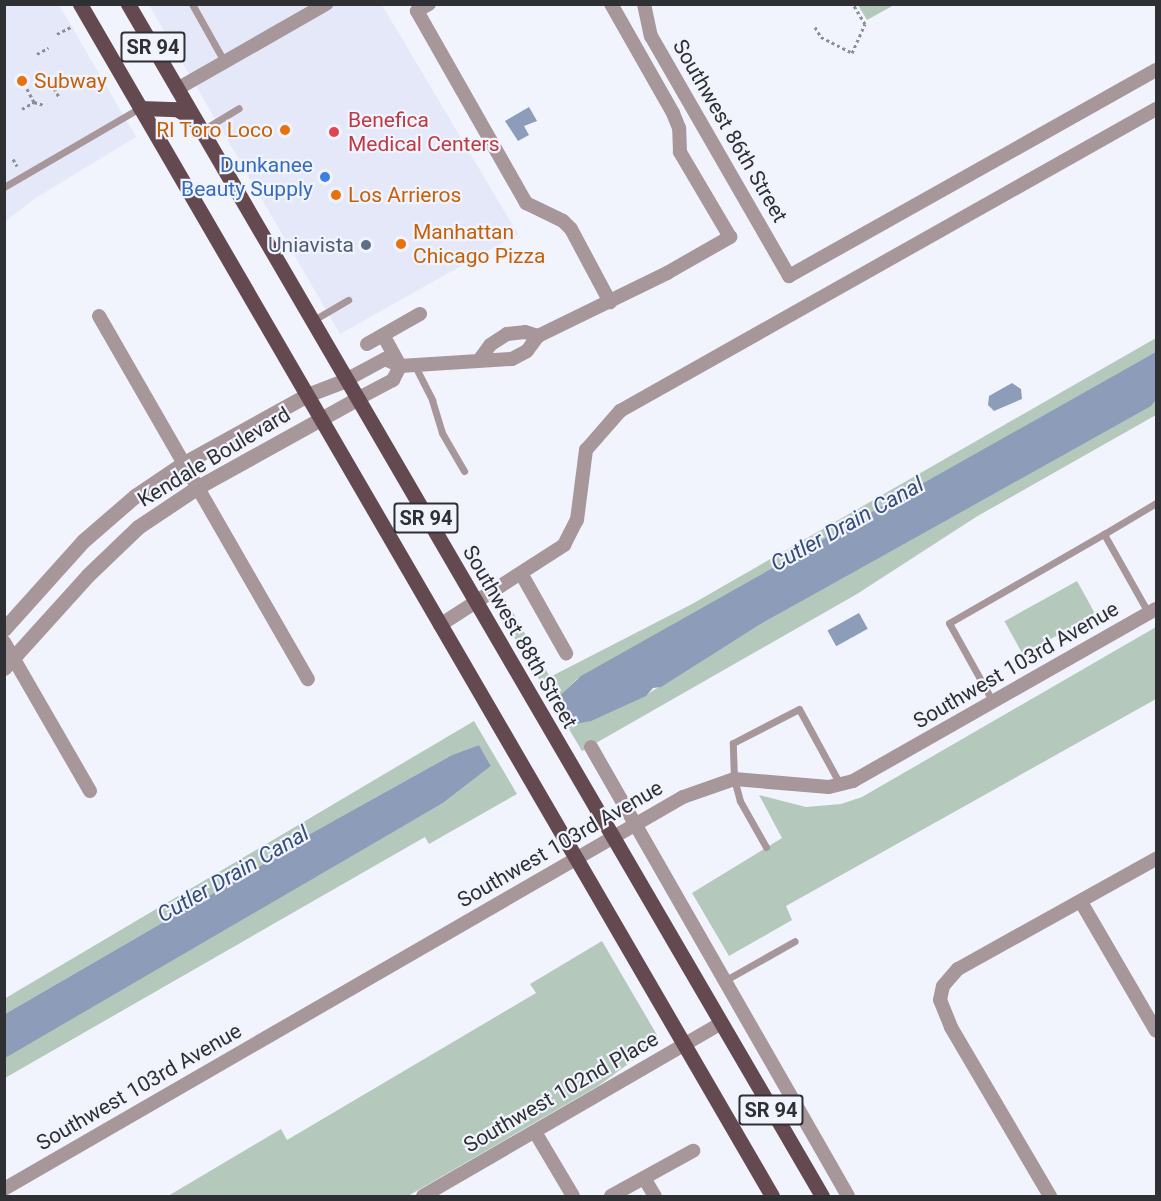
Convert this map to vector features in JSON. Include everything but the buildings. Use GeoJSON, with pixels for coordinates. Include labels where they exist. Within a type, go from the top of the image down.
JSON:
{"type":"FeatureCollection","features":[{"type":"Feature","properties":{"kind":"main road","name":"SR 94"},"geometry":{"type":"LineString","coordinates":[[80,4],[772,1197]]}},
{"type":"Feature","properties":{"kind":"main road","name":"Southwest 88th Street"},"geometry":{"type":"LineString","coordinates":[[128,4],[822,1197]]}},
{"type":"Feature","properties":{"kind":"main road"},"geometry":{"type":"LineString","coordinates":[[140,108],[177,109],[199,126]]}},
{"type":"Feature","properties":{"kind":"street"},"geometry":{"type":"LineString","coordinates":[[177,88],[326,4]]}},
{"type":"Feature","properties":{"kind":"street"},"geometry":{"type":"LineString","coordinates":[[429,4],[417,11],[526,203],[563,220],[571,229],[610,302]]}},
{"type":"Feature","properties":{"kind":"street"},"geometry":{"type":"LineString","coordinates":[[346,380],[385,360],[407,365],[480,359],[512,359],[527,351],[538,336],[610,302],[730,237],[680,152],[679,128],[673,113],[611,4]]}},
{"type":"Feature","properties":{"kind":"street","name":"Southwest 86th Street"},"geometry":{"type":"LineString","coordinates":[[644,4],[651,36],[789,276],[1156,70]]}},
{"type":"Feature","properties":{"kind":"street"},"geometry":{"type":"LineString","coordinates":[[440,625],[557,552],[570,537],[577,520],[586,450],[620,411],[1156,109]]}},
{"type":"Feature","properties":{"kind":"street"},"geometry":{"type":"LineString","coordinates":[[367,345],[420,314]]}},
{"type":"Feature","properties":{"kind":"street"},"geometry":{"type":"LineString","coordinates":[[99,316],[308,679]]}},
{"type":"Feature","properties":{"kind":"street"},"geometry":{"type":"LineString","coordinates":[[480,359],[490,345],[507,334],[525,332],[538,336]]}},
{"type":"Feature","properties":{"kind":"street"},"geometry":{"type":"LineString","coordinates":[[383,335],[407,365]]}},
{"type":"Feature","properties":{"kind":"street"},"geometry":{"type":"LineString","coordinates":[[357,399],[393,380],[407,365]]}},
{"type":"Feature","properties":{"kind":"street","name":"Kendale Boulevard"},"geometry":{"type":"LineString","coordinates":[[4,629],[102,524],[184,463],[307,394],[346,380]]}},
{"type":"Feature","properties":{"kind":"street","name":"Kendale Boulevard"},"geometry":{"type":"LineString","coordinates":[[9,664],[88,575],[138,527],[198,487],[357,399]]}},
{"type":"Feature","properties":{"kind":"street"},"geometry":{"type":"LineString","coordinates":[[522,575],[566,654]]}},
{"type":"Feature","properties":{"kind":"street","name":"Southwest 103rd Avenue"},"geometry":{"type":"LineString","coordinates":[[4,1190],[683,797],[734,779],[841,786],[1153,611]]}},
{"type":"Feature","properties":{"kind":"street"},"geometry":{"type":"LineString","coordinates":[[4,642],[9,664],[90,791]]}},
{"type":"Feature","properties":{"kind":"street","name":"Southwest 88th Street"},"geometry":{"type":"LineString","coordinates":[[591,747],[848,1197]]}},
{"type":"Feature","properties":{"kind":"street"},"geometry":{"type":"LineString","coordinates":[[1050,1197],[943,1012],[943,986],[958,969],[1156,859]]}},
{"type":"Feature","properties":{"kind":"street"},"geometry":{"type":"LineString","coordinates":[[1081,902],[1156,1031]]}},
{"type":"Feature","properties":{"kind":"street","name":"Southwest 102nd Place"},"geometry":{"type":"LineString","coordinates":[[423,1197],[720,1024]]}},
{"type":"Feature","properties":{"kind":"street"},"geometry":{"type":"LineString","coordinates":[[535,1132],[573,1197]]}},
{"type":"Feature","properties":{"kind":"street"},"geometry":{"type":"LineString","coordinates":[[611,1197],[693,1151]]}},
{"type":"Feature","properties":{"kind":"street"},"geometry":{"type":"LineString","coordinates":[[644,1178],[655,1197]]}},
{"type":"Feature","properties":{"kind":"lane"},"geometry":{"type":"LineString","coordinates":[[192,4],[224,61]]}},
{"type":"Feature","properties":{"kind":"lane"},"geometry":{"type":"LineString","coordinates":[[4,188],[140,108]]}},
{"type":"Feature","properties":{"kind":"lane"},"geometry":{"type":"LineString","coordinates":[[199,126],[239,108]]}},
{"type":"Feature","properties":{"kind":"lane"},"geometry":{"type":"LineString","coordinates":[[312,321],[348,300]]}},
{"type":"Feature","properties":{"kind":"lane"},"geometry":{"type":"LineString","coordinates":[[407,365],[432,400],[442,433],[464,471]]}},
{"type":"Feature","properties":{"kind":"lane"},"geometry":{"type":"LineString","coordinates":[[993,702],[949,623],[1156,503]]}},
{"type":"Feature","properties":{"kind":"lane"},"geometry":{"type":"LineString","coordinates":[[1104,534],[1153,611]]}},
{"type":"Feature","properties":{"kind":"lane"},"geometry":{"type":"LineString","coordinates":[[766,847],[740,801],[734,779],[734,743],[799,709],[841,786]]}},
{"type":"Feature","properties":{"kind":"lane"},"geometry":{"type":"LineString","coordinates":[[724,981],[795,941]]}},
{"type":"Feature","properties":{"kind":"path"},"geometry":{"type":"LineString","coordinates":[[815,27],[821,37],[852,53],[865,24],[853,4]]}},
{"type":"Feature","properties":{"kind":"path"},"geometry":{"type":"LineString","coordinates":[[57,34],[73,26]]}},
{"type":"Feature","properties":{"kind":"path"},"geometry":{"type":"LineString","coordinates":[[37,54],[48,48]]}},
{"type":"Feature","properties":{"kind":"path"},"geometry":{"type":"LineString","coordinates":[[54,88],[59,97]]}},
{"type":"Feature","properties":{"kind":"path"},"geometry":{"type":"LineString","coordinates":[[27,89],[34,102],[44,105]]}},
{"type":"Feature","properties":{"kind":"path"},"geometry":{"type":"LineString","coordinates":[[22,109],[34,102]]}},
{"type":"Feature","properties":{"kind":"path"},"geometry":{"type":"LineString","coordinates":[[13,159],[17,166]]}},
{"type":"Feature","properties":{"kind":"shaded area"},"geometry":{"type":"Polygon","coordinates":[[[5,5],[59,5],[136,137],[34,199],[5,222],[5,5]]]}},
{"type":"Feature","properties":{"kind":"shaded area"},"geometry":{"type":"Polygon","coordinates":[[[149,5],[382,5],[518,234],[340,334],[149,5]]]}},
{"type":"Feature","properties":{"kind":"green space"},"geometry":{"type":"Polygon","coordinates":[[[858,5],[894,5],[867,20],[858,5]]]}},
{"type":"Feature","properties":{"kind":"green space"},"geometry":{"type":"Polygon","coordinates":[[[1156,338],[1156,353],[577,679],[556,700],[567,715],[641,698],[759,625],[1156,400],[1156,415],[976,517],[857,594],[582,751],[501,615],[504,597],[550,677],[692,604],[1156,338]]]}},
{"type":"Feature","properties":{"kind":"green space"},"geometry":{"type":"Polygon","coordinates":[[[1077,581],[1095,614],[1023,654],[1004,621],[1077,581]]]}},
{"type":"Feature","properties":{"kind":"green space"},"geometry":{"type":"Polygon","coordinates":[[[1156,627],[1156,699],[786,906],[792,920],[729,956],[692,893],[782,838],[759,795],[806,807],[841,804],[862,797],[1156,627]]]}},
{"type":"Feature","properties":{"kind":"green space"},"geometry":{"type":"Polygon","coordinates":[[[474,721],[517,794],[429,844],[425,837],[5,1078],[5,1058],[24,1044],[443,803],[491,766],[479,745],[452,755],[283,849],[267,862],[5,1014],[4,999],[474,721]]]}},
{"type":"Feature","properties":{"kind":"green space"},"geometry":{"type":"Polygon","coordinates":[[[602,941],[657,1035],[650,1048],[598,1086],[408,1196],[168,1196],[281,1129],[287,1140],[536,993],[530,984],[602,941]]]}},
{"type":"Feature","properties":{"kind":"water"},"geometry":{"type":"Polygon","coordinates":[[[529,107],[537,121],[524,126],[529,135],[518,141],[505,121],[529,107]]]}},
{"type":"Feature","properties":{"kind":"water"},"geometry":{"type":"Polygon","coordinates":[[[1156,352],[1156,400],[1151,406],[759,625],[661,687],[653,688],[646,696],[591,721],[570,725],[556,699],[581,676],[1156,352]]]}},
{"type":"Feature","properties":{"kind":"water"},"geometry":{"type":"Polygon","coordinates":[[[1012,383],[1021,389],[1022,399],[994,411],[988,405],[989,396],[1012,383]]]}},
{"type":"Feature","properties":{"kind":"water"},"geometry":{"type":"Polygon","coordinates":[[[859,613],[868,629],[836,646],[828,630],[859,613]]]}},
{"type":"Feature","properties":{"kind":"water"},"geometry":{"type":"Polygon","coordinates":[[[479,745],[491,766],[443,803],[5,1058],[5,1014],[267,862],[283,849],[452,755],[479,745]]]}},
{"type":"Feature","properties":{"kind":"place","name":"Subway"},"geometry":{"type":"Point","coordinates":[22,81]}},
{"type":"Feature","properties":{"kind":"place","name":"Rl Toro Loco"},"geometry":{"type":"Point","coordinates":[285,130]}},
{"type":"Feature","properties":{"kind":"place","name":"Benefica Medical Centers"},"geometry":{"type":"Point","coordinates":[334,132]}},
{"type":"Feature","properties":{"kind":"place","name":"Dunkanee Beauty Supply"},"geometry":{"type":"Point","coordinates":[325,177]}},
{"type":"Feature","properties":{"kind":"place","name":"Los Arrieros"},"geometry":{"type":"Point","coordinates":[336,195]}},
{"type":"Feature","properties":{"kind":"place","name":"Manhattan Chicago Pizza"},"geometry":{"type":"Point","coordinates":[401,244]}},
{"type":"Feature","properties":{"kind":"place","name":"Uniavista"},"geometry":{"type":"Point","coordinates":[366,245]}},
{"type":"Feature","properties":{"kind":"water label","name":"Cutler Drain Canal"},"geometry":{"type":"Point","coordinates":[847,524]}},
{"type":"Feature","properties":{"kind":"water label","name":"Cutler Drain Canal"},"geometry":{"type":"Point","coordinates":[233,874]}}]}
